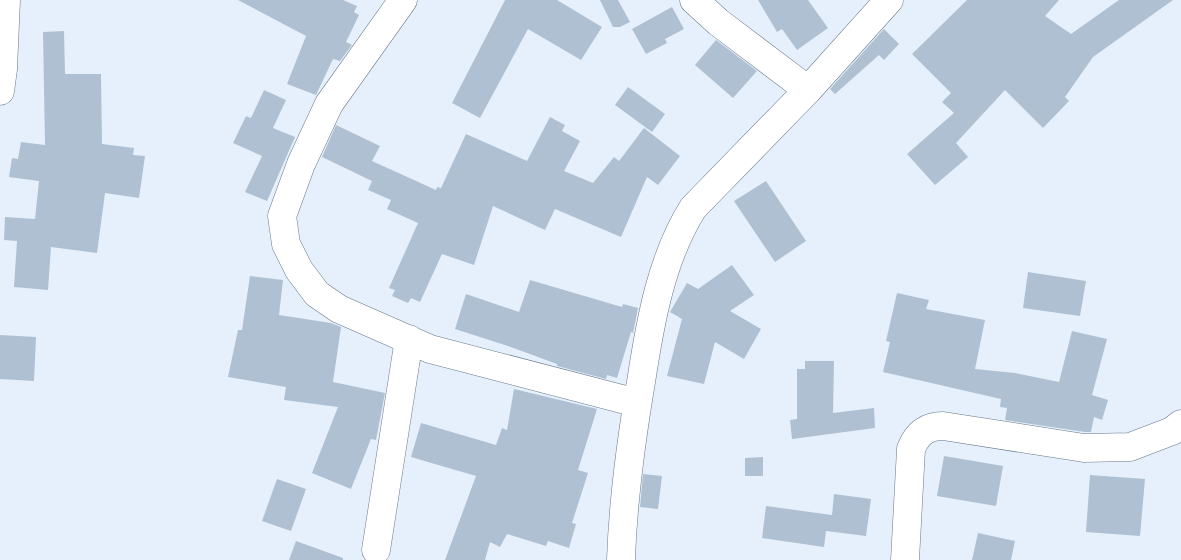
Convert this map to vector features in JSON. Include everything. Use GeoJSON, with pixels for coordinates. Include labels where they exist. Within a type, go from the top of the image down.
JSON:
{"type":"FeatureCollection","features":[{"type":"Feature","properties":{"kind":"street"},"geometry":{"type":"LineString","coordinates":[[0,91],[4,69],[6,0]]}},
{"type":"Feature","properties":{"kind":"street"},"geometry":{"type":"LineString","coordinates":[[403,0],[329,104],[301,164],[282,216],[286,244],[299,270],[317,294],[339,309],[430,349],[476,363],[637,403]]}},
{"type":"Feature","properties":{"kind":"street"},"geometry":{"type":"LineString","coordinates":[[694,0],[718,22],[808,90]]}},
{"type":"Feature","properties":{"kind":"street"},"geometry":{"type":"LineString","coordinates":[[621,560],[629,449],[655,303],[665,270],[683,224],[693,208],[808,90],[889,0]]}},
{"type":"Feature","properties":{"kind":"street"},"geometry":{"type":"LineString","coordinates":[[376,550],[409,340]]}},
{"type":"Feature","properties":{"kind":"street"},"geometry":{"type":"LineString","coordinates":[[905,560],[911,449],[918,435],[928,428],[943,426],[1084,448],[1130,447],[1172,431],[1181,424]]}},
{"type":"Feature","properties":{"kind":"building"},"geometry":{"type":"Polygon","coordinates":[[[238,0],[343,0],[357,6],[354,12],[359,15],[346,42],[352,45],[340,61],[333,59],[316,95],[287,84],[306,36],[238,0]]]}},
{"type":"Feature","properties":{"kind":"building"},"geometry":{"type":"Polygon","coordinates":[[[505,0],[557,0],[602,27],[581,60],[528,29],[480,118],[452,103],[505,0]]]}},
{"type":"Feature","properties":{"kind":"building"},"geometry":{"type":"Polygon","coordinates":[[[600,0],[618,0],[630,22],[620,27],[613,27],[600,0]]]}},
{"type":"Feature","properties":{"kind":"building"},"geometry":{"type":"Polygon","coordinates":[[[758,0],[808,0],[828,28],[797,50],[782,29],[777,32],[758,0]]]}},
{"type":"Feature","properties":{"kind":"building"},"geometry":{"type":"Polygon","coordinates":[[[967,0],[1059,0],[1045,16],[1071,34],[1119,0],[1173,0],[1093,57],[1065,97],[1069,101],[1043,128],[1005,90],[956,143],[968,157],[935,185],[907,154],[954,113],[942,102],[951,93],[912,54],[967,0]]]}},
{"type":"Feature","properties":{"kind":"building"},"geometry":{"type":"Polygon","coordinates":[[[672,7],[684,29],[665,39],[667,43],[646,54],[632,29],[672,7]]]}},
{"type":"Feature","properties":{"kind":"building"},"geometry":{"type":"Polygon","coordinates":[[[884,29],[899,44],[884,60],[879,55],[835,94],[830,89],[884,29]]]}},
{"type":"Feature","properties":{"kind":"building"},"geometry":{"type":"Polygon","coordinates":[[[64,31],[65,74],[101,74],[102,144],[134,148],[133,155],[145,156],[139,198],[105,193],[97,253],[51,247],[48,290],[14,287],[17,241],[4,240],[5,217],[35,219],[39,181],[9,177],[12,158],[18,159],[21,142],[45,145],[43,32],[64,31]]]}},
{"type":"Feature","properties":{"kind":"building"},"geometry":{"type":"Polygon","coordinates":[[[716,40],[757,71],[733,98],[695,65],[716,40]]]}},
{"type":"Feature","properties":{"kind":"building"},"geometry":{"type":"Polygon","coordinates":[[[628,87],[665,114],[652,132],[615,105],[628,87]]]}},
{"type":"Feature","properties":{"kind":"building"},"geometry":{"type":"Polygon","coordinates":[[[264,90],[286,100],[273,128],[295,137],[267,201],[245,192],[262,156],[233,143],[246,116],[251,118],[264,90]]]}},
{"type":"Feature","properties":{"kind":"building"},"geometry":{"type":"Polygon","coordinates":[[[550,117],[565,125],[562,131],[580,141],[564,171],[593,183],[614,157],[619,161],[644,128],[680,156],[658,185],[647,177],[621,237],[555,209],[545,230],[493,206],[474,265],[442,254],[420,302],[411,298],[408,303],[392,296],[395,290],[389,288],[418,223],[387,209],[391,200],[368,190],[372,181],[322,157],[336,125],[380,146],[372,161],[436,190],[437,187],[441,188],[466,134],[527,161],[550,117]]]}},
{"type":"Feature","properties":{"kind":"building"},"geometry":{"type":"Polygon","coordinates":[[[766,181],[806,241],[775,262],[734,201],[766,181]]]}},
{"type":"Feature","properties":{"kind":"building"},"geometry":{"type":"Polygon","coordinates":[[[732,265],[754,295],[730,311],[761,329],[744,359],[715,342],[704,384],[667,376],[682,319],[670,312],[687,283],[698,289],[732,265]]]}},
{"type":"Feature","properties":{"kind":"building"},"geometry":{"type":"Polygon","coordinates":[[[1028,272],[1086,281],[1080,316],[1023,308],[1028,272]]]}},
{"type":"Feature","properties":{"kind":"building"},"geometry":{"type":"Polygon","coordinates":[[[250,276],[283,280],[279,315],[331,323],[341,327],[333,382],[385,393],[376,440],[371,439],[351,489],[312,473],[338,407],[284,400],[286,387],[228,377],[238,330],[242,330],[250,276]]]}},
{"type":"Feature","properties":{"kind":"building"},"geometry":{"type":"Polygon","coordinates":[[[530,280],[622,307],[623,304],[638,308],[633,333],[631,332],[617,378],[607,375],[606,379],[557,366],[557,364],[508,346],[455,329],[466,294],[519,312],[530,280]]]}},
{"type":"Feature","properties":{"kind":"building"},"geometry":{"type":"Polygon","coordinates":[[[897,293],[929,300],[926,309],[985,320],[975,369],[1015,373],[1059,382],[1072,331],[1107,339],[1092,395],[1108,400],[1102,420],[1094,417],[1091,432],[1085,432],[1005,420],[1007,408],[1000,407],[1001,399],[883,372],[890,342],[886,341],[897,293]]]}},
{"type":"Feature","properties":{"kind":"building"},"geometry":{"type":"Polygon","coordinates":[[[0,335],[36,337],[34,381],[0,379],[0,335]]]}},
{"type":"Feature","properties":{"kind":"building"},"geometry":{"type":"Polygon","coordinates":[[[805,361],[834,361],[833,413],[874,408],[875,428],[792,439],[790,420],[797,419],[797,369],[805,369],[805,361]]]}},
{"type":"Feature","properties":{"kind":"building"},"geometry":{"type":"Polygon","coordinates":[[[514,389],[597,409],[578,470],[588,473],[572,523],[576,524],[569,548],[548,541],[546,546],[507,534],[500,547],[490,542],[485,560],[445,560],[476,476],[411,457],[421,423],[496,445],[502,428],[507,430],[514,389]]]}},
{"type":"Feature","properties":{"kind":"building"},"geometry":{"type":"Polygon","coordinates":[[[944,456],[1003,466],[996,506],[937,496],[944,456]]]}},
{"type":"Feature","properties":{"kind":"building"},"geometry":{"type":"Polygon","coordinates":[[[763,457],[763,476],[745,476],[745,458],[763,457]]]}},
{"type":"Feature","properties":{"kind":"building"},"geometry":{"type":"Polygon","coordinates":[[[643,474],[662,476],[658,509],[640,507],[643,474]]]}},
{"type":"Feature","properties":{"kind":"building"},"geometry":{"type":"Polygon","coordinates":[[[1090,475],[1145,479],[1140,536],[1086,532],[1090,475]]]}},
{"type":"Feature","properties":{"kind":"building"},"geometry":{"type":"Polygon","coordinates":[[[277,479],[306,489],[291,531],[262,521],[277,479]]]}},
{"type":"Feature","properties":{"kind":"building"},"geometry":{"type":"Polygon","coordinates":[[[834,494],[871,499],[866,536],[826,531],[824,547],[762,538],[766,506],[832,515],[834,494]]]}},
{"type":"Feature","properties":{"kind":"building"},"geometry":{"type":"Polygon","coordinates":[[[978,533],[1015,541],[1011,560],[972,560],[978,533]]]}},
{"type":"Feature","properties":{"kind":"building"},"geometry":{"type":"Polygon","coordinates":[[[296,541],[343,558],[343,560],[289,560],[296,541]]]}}]}
